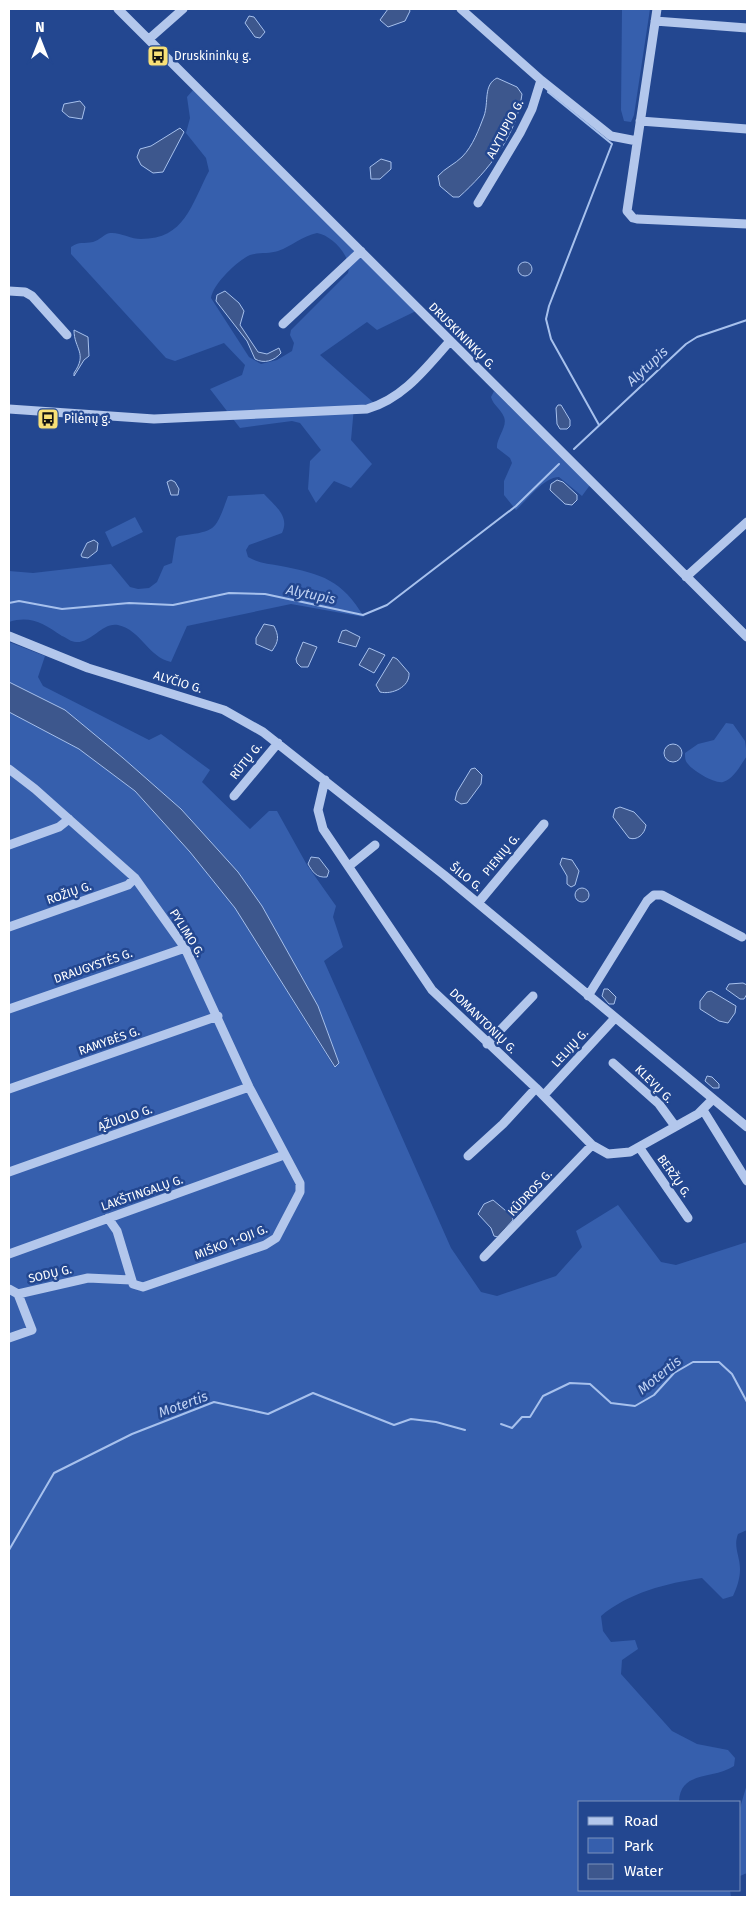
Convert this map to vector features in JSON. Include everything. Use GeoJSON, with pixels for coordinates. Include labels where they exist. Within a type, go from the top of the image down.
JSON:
{"type":"FeatureCollection","features":[{"type":"Feature","properties":{"kind":"street","name":"DRUSKININKŲ G."},"geometry":{"type":"LineString","coordinates":[[118,9],[747,637]]}},
{"type":"Feature","properties":{"kind":"street"},"geometry":{"type":"LineString","coordinates":[[149,39],[183,9]]}},
{"type":"Feature","properties":{"kind":"street"},"geometry":{"type":"LineString","coordinates":[[461,9],[542,80],[611,136],[637,141]]}},
{"type":"Feature","properties":{"kind":"street"},"geometry":{"type":"LineString","coordinates":[[657,9],[627,211],[633,218],[747,224]]}},
{"type":"Feature","properties":{"kind":"street"},"geometry":{"type":"LineString","coordinates":[[655,20],[747,28]]}},
{"type":"Feature","properties":{"kind":"street","name":"ALYTUPIO G."},"geometry":{"type":"LineString","coordinates":[[478,202],[520,133],[532,110],[542,80]]}},
{"type":"Feature","properties":{"kind":"street"},"geometry":{"type":"LineString","coordinates":[[640,121],[747,129]]}},
{"type":"Feature","properties":{"kind":"street"},"geometry":{"type":"LineString","coordinates":[[283,324],[361,252]]}},
{"type":"Feature","properties":{"kind":"street"},"geometry":{"type":"LineString","coordinates":[[9,291],[25,292],[32,296],[67,335]]}},
{"type":"Feature","properties":{"kind":"street"},"geometry":{"type":"LineString","coordinates":[[9,409],[154,419],[367,409],[390,400],[402,392],[450,341]]}},
{"type":"Feature","properties":{"kind":"street"},"geometry":{"type":"LineString","coordinates":[[686,577],[747,522]]}},
{"type":"Feature","properties":{"kind":"street","name":"ALYČIO G."},"geometry":{"type":"LineString","coordinates":[[9,636],[88,668],[224,710],[278,743],[325,780]]}},
{"type":"Feature","properties":{"kind":"street","name":"RŪTŲ G."},"geometry":{"type":"LineString","coordinates":[[234,796],[278,743]]}},
{"type":"Feature","properties":{"kind":"street","name":"PYLIMO G."},"geometry":{"type":"LineString","coordinates":[[9,769],[69,819],[134,878],[185,948],[218,1016],[249,1087],[284,1155]]}},
{"type":"Feature","properties":{"kind":"street","name":"DOMANTONIŲ G."},"geometry":{"type":"LineString","coordinates":[[325,780],[318,810],[318,819],[323,829],[432,990],[487,1044],[544,1095],[592,1145],[608,1154],[614,1155],[640,1147],[703,1110],[713,1099]]}},
{"type":"Feature","properties":{"kind":"street","name":"ŠILO G."},"geometry":{"type":"LineString","coordinates":[[325,780],[478,902],[588,996],[747,1127]]}},
{"type":"Feature","properties":{"kind":"street"},"geometry":{"type":"LineString","coordinates":[[9,845],[59,827],[69,819]]}},
{"type":"Feature","properties":{"kind":"street","name":"PIENIŲ G."},"geometry":{"type":"LineString","coordinates":[[478,902],[544,824]]}},
{"type":"Feature","properties":{"kind":"street"},"geometry":{"type":"LineString","coordinates":[[349,866],[375,845]]}},
{"type":"Feature","properties":{"kind":"street","name":"ROŽIŲ G."},"geometry":{"type":"LineString","coordinates":[[9,927],[128,885],[134,878]]}},
{"type":"Feature","properties":{"kind":"street"},"geometry":{"type":"LineString","coordinates":[[588,996],[647,901],[654,895],[662,895],[742,938]]}},
{"type":"Feature","properties":{"kind":"street","name":"DRAUGYSTĖS G."},"geometry":{"type":"LineString","coordinates":[[9,1009],[185,948]]}},
{"type":"Feature","properties":{"kind":"street"},"geometry":{"type":"LineString","coordinates":[[487,1044],[534,996]]}},
{"type":"Feature","properties":{"kind":"street","name":"RAMYBĖS G."},"geometry":{"type":"LineString","coordinates":[[9,1089],[218,1016]]}},
{"type":"Feature","properties":{"kind":"street","name":"LELIJŲ G."},"geometry":{"type":"LineString","coordinates":[[544,1095],[615,1018]]}},
{"type":"Feature","properties":{"kind":"street","name":"KLEVŲ G."},"geometry":{"type":"LineString","coordinates":[[613,1063],[659,1104],[675,1126]]}},
{"type":"Feature","properties":{"kind":"street","name":"ĄŽUOLO G."},"geometry":{"type":"LineString","coordinates":[[9,1172],[249,1087]]}},
{"type":"Feature","properties":{"kind":"street"},"geometry":{"type":"LineString","coordinates":[[468,1156],[503,1124],[536,1088]]}},
{"type":"Feature","properties":{"kind":"street"},"geometry":{"type":"LineString","coordinates":[[703,1110],[747,1181]]}},
{"type":"Feature","properties":{"kind":"street","name":"KŪDROS G."},"geometry":{"type":"LineString","coordinates":[[484,1257],[592,1145]]}},
{"type":"Feature","properties":{"kind":"street","name":"BERŽŲ G."},"geometry":{"type":"LineString","coordinates":[[640,1147],[688,1218]]}},
{"type":"Feature","properties":{"kind":"street","name":"LAKŠTINGALŲ G."},"geometry":{"type":"LineString","coordinates":[[9,1254],[284,1155]]}},
{"type":"Feature","properties":{"kind":"street","name":"MIŠKO 1-OJI G."},"geometry":{"type":"LineString","coordinates":[[133,1283],[143,1287],[265,1245],[276,1238],[300,1192],[300,1184],[284,1155]]}},
{"type":"Feature","properties":{"kind":"street"},"geometry":{"type":"LineString","coordinates":[[108,1218],[116,1230],[133,1283]]}},
{"type":"Feature","properties":{"kind":"street","name":"SODŲ G."},"geometry":{"type":"LineString","coordinates":[[18,1294],[88,1278],[133,1283]]}},
{"type":"Feature","properties":{"kind":"street"},"geometry":{"type":"LineString","coordinates":[[9,1289],[18,1294],[32,1330],[9,1338]]}},
{"type":"Feature","properties":{"kind":"green space"},"geometry":{"type":"Polygon","coordinates":[[[622,9],[650,9],[634,115],[631,122],[624,121],[621,110],[622,9]]]}},
{"type":"Feature","properties":{"kind":"green space"},"geometry":{"type":"Polygon","coordinates":[[[193,90],[416,311],[377,330],[367,322],[320,355],[374,403],[354,407],[351,440],[372,464],[351,488],[334,481],[316,503],[308,489],[310,461],[321,450],[300,423],[292,421],[240,428],[210,389],[242,375],[245,365],[224,343],[175,361],[166,358],[71,254],[71,247],[74,245],[93,242],[110,233],[137,239],[156,237],[168,233],[185,218],[209,171],[206,158],[186,133],[190,118],[187,97],[193,90]],[[312,234],[278,251],[250,255],[226,274],[213,292],[211,298],[249,357],[261,364],[277,360],[292,351],[294,343],[290,335],[291,330],[348,273],[349,267],[344,254],[335,243],[323,235],[312,234]]]}},
{"type":"Feature","properties":{"kind":"green space"},"geometry":{"type":"Polygon","coordinates":[[[494,391],[590,485],[582,496],[559,477],[553,478],[536,490],[516,510],[504,495],[504,481],[512,463],[510,458],[497,448],[505,421],[503,414],[492,400],[491,397],[494,391]]]}},
{"type":"Feature","properties":{"kind":"green space"},"geometry":{"type":"Polygon","coordinates":[[[264,494],[283,516],[284,527],[282,533],[249,545],[246,550],[248,557],[264,563],[308,572],[330,581],[348,595],[364,617],[291,604],[187,626],[171,662],[156,655],[133,632],[118,625],[102,629],[87,639],[76,642],[31,620],[9,622],[9,571],[33,573],[111,564],[130,587],[138,589],[149,588],[157,582],[164,566],[172,563],[176,538],[213,528],[220,517],[228,496],[264,494]]]}},
{"type":"Feature","properties":{"kind":"green space"},"geometry":{"type":"Polygon","coordinates":[[[135,517],[143,532],[112,547],[105,532],[135,517]]]}},
{"type":"Feature","properties":{"kind":"green space"},"geometry":{"type":"Polygon","coordinates":[[[9,642],[45,656],[38,677],[43,686],[149,740],[161,734],[210,770],[202,782],[250,829],[269,811],[277,811],[307,865],[336,906],[333,917],[343,947],[324,961],[451,1248],[481,1292],[497,1296],[556,1276],[582,1247],[576,1231],[618,1205],[661,1262],[676,1265],[747,1242],[747,1530],[738,1534],[737,1539],[736,1547],[740,1569],[736,1589],[733,1596],[723,1599],[702,1578],[689,1580],[648,1590],[623,1601],[601,1616],[603,1631],[611,1642],[635,1640],[638,1649],[622,1660],[621,1674],[672,1731],[697,1744],[728,1750],[735,1758],[734,1766],[691,1780],[681,1792],[679,1801],[578,1801],[578,1891],[730,1891],[731,1897],[9,1897],[9,712],[79,749],[135,791],[190,852],[235,908],[334,1067],[339,1063],[318,1006],[262,906],[238,872],[181,809],[123,758],[65,710],[9,682],[9,642]]]}},
{"type":"Feature","properties":{"kind":"green space"},"geometry":{"type":"Polygon","coordinates":[[[726,723],[733,724],[745,741],[747,756],[731,778],[719,782],[694,770],[687,763],[685,753],[698,744],[714,740],[726,723]]]}},
{"type":"Feature","properties":{"kind":"green space"},"geometry":{"type":"Polygon","coordinates":[[[747,1784],[747,1873],[741,1876],[741,1805],[747,1784]]]}},
{"type":"Feature","properties":{"kind":"water"},"geometry":{"type":"Polygon","coordinates":[[[388,9],[409,9],[410,11],[405,21],[388,27],[380,20],[388,9]]]}},
{"type":"Feature","properties":{"kind":"water"},"geometry":{"type":"Polygon","coordinates":[[[249,16],[254,17],[265,32],[260,38],[255,37],[245,23],[249,16]]]}},
{"type":"Feature","properties":{"kind":"water"},"geometry":{"type":"Polygon","coordinates":[[[497,78],[517,87],[522,94],[514,124],[508,138],[480,176],[459,197],[453,197],[440,186],[438,176],[466,153],[484,116],[488,89],[497,78]]]}},
{"type":"Feature","properties":{"kind":"water"},"geometry":{"type":"Polygon","coordinates":[[[80,101],[85,107],[82,119],[69,117],[62,111],[64,104],[80,101]]]}},
{"type":"Feature","properties":{"kind":"water"},"geometry":{"type":"Polygon","coordinates":[[[180,128],[184,132],[163,172],[153,173],[141,165],[137,157],[140,149],[151,146],[180,128]]]}},
{"type":"Feature","properties":{"kind":"water"},"geometry":{"type":"Polygon","coordinates":[[[381,159],[391,162],[391,169],[380,179],[371,179],[370,167],[381,159]]]}},
{"type":"Feature","properties":{"kind":"water"},"geometry":{"type":"Polygon","coordinates":[[[525,262],[530,264],[532,269],[530,274],[525,276],[520,274],[518,269],[520,264],[525,262]]]}},
{"type":"Feature","properties":{"kind":"water"},"geometry":{"type":"Polygon","coordinates":[[[225,291],[239,303],[244,311],[240,325],[258,352],[267,354],[279,348],[281,353],[278,356],[272,360],[265,361],[255,359],[247,341],[216,301],[217,295],[225,291]]]}},
{"type":"Feature","properties":{"kind":"water"},"geometry":{"type":"Polygon","coordinates":[[[74,330],[88,337],[89,356],[84,360],[74,376],[80,356],[74,330]]]}},
{"type":"Feature","properties":{"kind":"water"},"geometry":{"type":"Polygon","coordinates":[[[558,405],[561,405],[570,420],[570,426],[567,429],[560,429],[557,424],[556,408],[558,405]]]}},
{"type":"Feature","properties":{"kind":"water"},"geometry":{"type":"Polygon","coordinates":[[[171,480],[175,482],[179,489],[178,495],[171,495],[167,482],[171,480]]]}},
{"type":"Feature","properties":{"kind":"water"},"geometry":{"type":"Polygon","coordinates":[[[557,480],[563,482],[577,495],[577,500],[572,505],[565,504],[550,490],[551,484],[557,480]]]}},
{"type":"Feature","properties":{"kind":"water"},"geometry":{"type":"Polygon","coordinates":[[[94,540],[98,543],[97,551],[88,558],[82,557],[81,555],[87,543],[94,540]]]}},
{"type":"Feature","properties":{"kind":"water"},"geometry":{"type":"Polygon","coordinates":[[[264,624],[274,626],[277,633],[277,641],[272,651],[256,644],[256,638],[264,624]]]}},
{"type":"Feature","properties":{"kind":"water"},"geometry":{"type":"Polygon","coordinates":[[[346,630],[360,637],[356,647],[338,642],[342,631],[346,630]]]}},
{"type":"Feature","properties":{"kind":"water"},"geometry":{"type":"Polygon","coordinates":[[[303,642],[317,647],[308,667],[301,667],[296,659],[303,642]]]}},
{"type":"Feature","properties":{"kind":"water"},"geometry":{"type":"Polygon","coordinates":[[[369,648],[385,655],[374,673],[359,665],[369,648]]]}},
{"type":"Feature","properties":{"kind":"water"},"geometry":{"type":"Polygon","coordinates":[[[393,657],[409,673],[409,678],[403,686],[395,691],[380,692],[376,685],[393,657]]]}},
{"type":"Feature","properties":{"kind":"water"},"geometry":{"type":"Polygon","coordinates":[[[9,682],[65,710],[123,758],[181,809],[238,872],[262,906],[318,1006],[339,1063],[335,1067],[235,908],[190,852],[135,791],[79,749],[9,712],[9,682]]]}},
{"type":"Feature","properties":{"kind":"water"},"geometry":{"type":"Polygon","coordinates":[[[669,744],[677,744],[682,749],[680,760],[669,762],[664,757],[664,749],[669,744]]]}},
{"type":"Feature","properties":{"kind":"water"},"geometry":{"type":"Polygon","coordinates":[[[475,768],[482,775],[481,784],[467,803],[461,804],[455,800],[457,792],[471,769],[475,768]]]}},
{"type":"Feature","properties":{"kind":"water"},"geometry":{"type":"Polygon","coordinates":[[[620,807],[634,812],[646,825],[640,836],[632,839],[629,838],[613,817],[615,809],[620,807]]]}},
{"type":"Feature","properties":{"kind":"water"},"geometry":{"type":"Polygon","coordinates":[[[311,857],[319,858],[329,871],[327,877],[320,877],[313,872],[308,864],[311,857]]]}},
{"type":"Feature","properties":{"kind":"water"},"geometry":{"type":"Polygon","coordinates":[[[562,858],[572,860],[579,871],[575,885],[571,887],[567,884],[567,876],[560,864],[562,858]]]}},
{"type":"Feature","properties":{"kind":"water"},"geometry":{"type":"Polygon","coordinates":[[[582,888],[587,890],[589,895],[587,900],[582,902],[577,900],[575,895],[577,890],[582,888]]]}},
{"type":"Feature","properties":{"kind":"water"},"geometry":{"type":"Polygon","coordinates":[[[743,983],[747,985],[747,994],[744,999],[740,999],[726,989],[729,984],[743,983]]]}},
{"type":"Feature","properties":{"kind":"water"},"geometry":{"type":"Polygon","coordinates":[[[604,989],[608,989],[616,997],[614,1004],[609,1004],[602,996],[604,989]]]}},
{"type":"Feature","properties":{"kind":"water"},"geometry":{"type":"Polygon","coordinates":[[[711,991],[736,1006],[735,1013],[728,1023],[719,1021],[700,1009],[700,1001],[707,992],[711,991]]]}},
{"type":"Feature","properties":{"kind":"water"},"geometry":{"type":"Polygon","coordinates":[[[707,1076],[712,1077],[719,1084],[719,1088],[713,1088],[705,1081],[707,1076]]]}},
{"type":"Feature","properties":{"kind":"water"},"geometry":{"type":"Polygon","coordinates":[[[493,1200],[512,1216],[513,1220],[498,1237],[494,1236],[491,1228],[478,1214],[484,1204],[493,1200]]]}},
{"type":"Feature","properties":{"kind":"waterway"},"geometry":{"type":"LineString","coordinates":[[548,92],[612,144],[549,306],[546,319],[551,339],[599,425]]}},
{"type":"Feature","properties":{"kind":"waterway","name":"Alytupis"},"geometry":{"type":"LineString","coordinates":[[574,449],[686,344],[697,337],[747,320]]}},
{"type":"Feature","properties":{"kind":"waterway","name":"Alytupis"},"geometry":{"type":"LineString","coordinates":[[9,603],[19,601],[62,609],[129,603],[173,605],[229,593],[265,594],[363,615],[387,605],[516,506],[559,464]]}},
{"type":"Feature","properties":{"kind":"waterway","name":"Motertis"},"geometry":{"type":"LineString","coordinates":[[501,1424],[512,1428],[522,1417],[530,1417],[543,1396],[570,1383],[590,1384],[611,1403],[635,1406],[654,1395],[674,1373],[693,1362],[719,1362],[732,1374],[747,1402]]}},
{"type":"Feature","properties":{"kind":"waterway","name":"Motertis"},"geometry":{"type":"LineString","coordinates":[[9,1550],[54,1473],[132,1434],[214,1402],[268,1414],[313,1393],[394,1425],[411,1419],[436,1422],[465,1430]]}},
{"type":"Feature","properties":{"kind":"place","name":"Druskininkų g."},"geometry":{"type":"Point","coordinates":[158,56]}},
{"type":"Feature","properties":{"kind":"place","name":"Pilėnų g."},"geometry":{"type":"Point","coordinates":[48,419]}}]}
